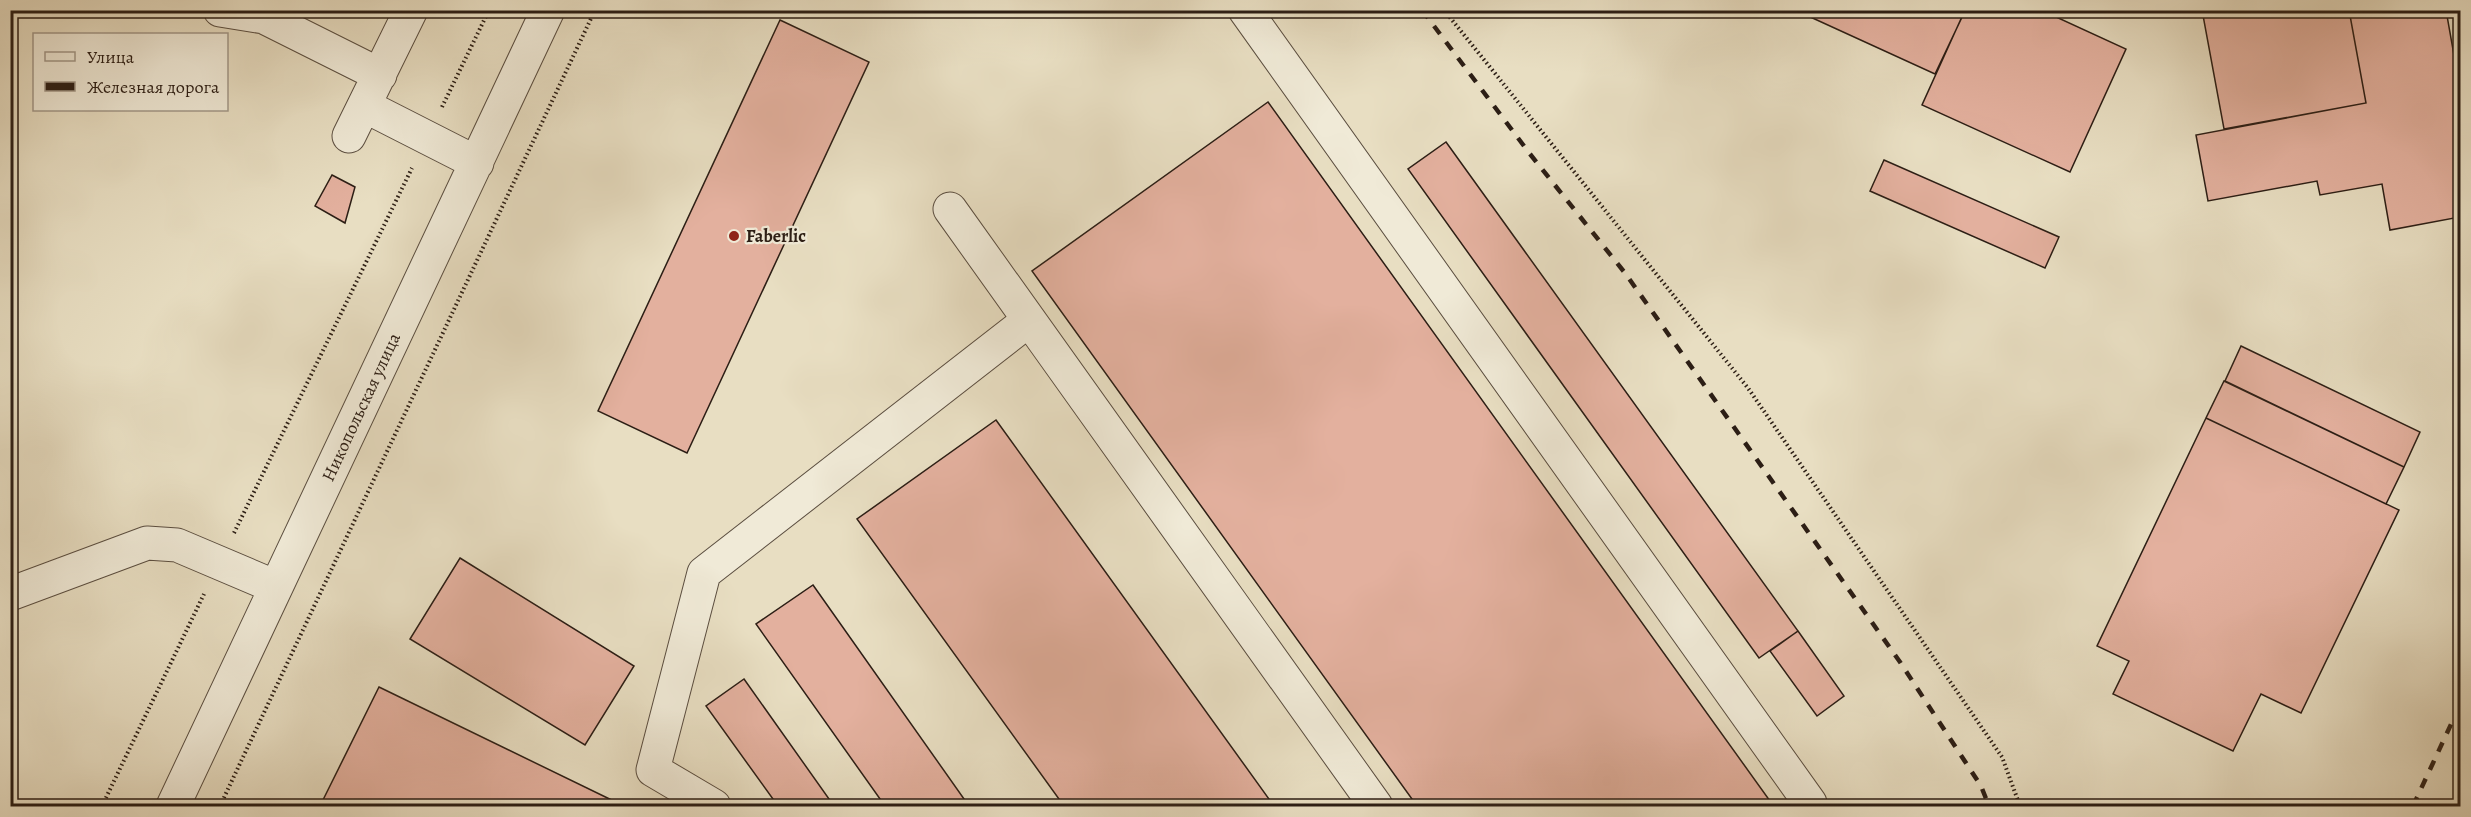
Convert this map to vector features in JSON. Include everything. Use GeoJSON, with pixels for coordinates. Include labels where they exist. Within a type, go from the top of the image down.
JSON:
{"type":"FeatureCollection","features":[{"type":"Feature","properties":{"kind":"street"},"geometry":{"type":"LineString","coordinates":[[220,10],[264,17],[380,75]]}},
{"type":"Feature","properties":{"kind":"street"},"geometry":{"type":"LineString","coordinates":[[349,136],[411,10]]}},
{"type":"Feature","properties":{"kind":"street","name":"Никопольская улица"},"geometry":{"type":"LineString","coordinates":[[173,805],[548,10]]}},
{"type":"Feature","properties":{"kind":"street"},"geometry":{"type":"LineString","coordinates":[[1245,10],[1810,803],[1804,807]]}},
{"type":"Feature","properties":{"kind":"street"},"geometry":{"type":"LineString","coordinates":[[365,106],[477,163]]}},
{"type":"Feature","properties":{"kind":"street"},"geometry":{"type":"LineString","coordinates":[[950,209],[1376,807]]}},
{"type":"Feature","properties":{"kind":"street"},"geometry":{"type":"LineString","coordinates":[[714,807],[653,770],[704,573],[1029,320]]}},
{"type":"Feature","properties":{"kind":"street"},"geometry":{"type":"LineString","coordinates":[[10,594],[147,543],[177,545],[220,561],[276,587]]}},
{"type":"Feature","properties":{"kind":"path"},"geometry":{"type":"LineString","coordinates":[[102,807],[489,10]]}},
{"type":"Feature","properties":{"kind":"path"},"geometry":{"type":"LineString","coordinates":[[220,807],[595,10]]}},
{"type":"Feature","properties":{"kind":"path"},"geometry":{"type":"LineString","coordinates":[[1444,10],[1748,388],[2002,757],[2020,807]]}},
{"type":"Feature","properties":{"kind":"building"},"geometry":{"type":"Polygon","coordinates":[[[1795,10],[1954,10],[1963,15],[1935,74],[1795,10]]]}},
{"type":"Feature","properties":{"kind":"building"},"geometry":{"type":"Polygon","coordinates":[[[1965,10],[2041,10],[2126,49],[2070,172],[1922,105],[1965,10]]]}},
{"type":"Feature","properties":{"kind":"building"},"geometry":{"type":"Polygon","coordinates":[[[2202,10],[2349,10],[2366,103],[2224,129],[2202,10]]]}},
{"type":"Feature","properties":{"kind":"building"},"geometry":{"type":"Polygon","coordinates":[[[2349,10],[2446,10],[2460,89],[2460,217],[2390,230],[2382,184],[2320,195],[2317,181],[2208,201],[2196,135],[2366,103],[2349,10]]]}},
{"type":"Feature","properties":{"kind":"building","name":"Faberlic"},"geometry":{"type":"Polygon","coordinates":[[[780,20],[869,62],[687,453],[598,411],[780,20]]]}},
{"type":"Feature","properties":{"kind":"building"},"geometry":{"type":"Polygon","coordinates":[[[1268,102],[1770,801],[1761,806],[1417,806],[1032,271],[1268,102]]]}},
{"type":"Feature","properties":{"kind":"building"},"geometry":{"type":"Polygon","coordinates":[[[1446,142],[1798,631],[1759,658],[1408,169],[1446,142]]]}},
{"type":"Feature","properties":{"kind":"building"},"geometry":{"type":"Polygon","coordinates":[[[1884,160],[2059,237],[2045,268],[1870,191],[1884,160]]]}},
{"type":"Feature","properties":{"kind":"building"},"geometry":{"type":"Polygon","coordinates":[[[332,175],[355,187],[345,223],[315,206],[332,175]]]}},
{"type":"Feature","properties":{"kind":"building"},"geometry":{"type":"Polygon","coordinates":[[[2241,346],[2420,432],[2404,467],[2225,381],[2241,346]]]}},
{"type":"Feature","properties":{"kind":"building"},"geometry":{"type":"Polygon","coordinates":[[[2224,381],[2404,467],[2386,504],[2206,418],[2224,381]]]}},
{"type":"Feature","properties":{"kind":"building"},"geometry":{"type":"Polygon","coordinates":[[[2206,418],[2399,510],[2301,713],[2261,694],[2233,751],[2113,694],[2129,661],[2097,646],[2206,418]]]}},
{"type":"Feature","properties":{"kind":"building"},"geometry":{"type":"Polygon","coordinates":[[[996,420],[1274,806],[1064,806],[857,519],[996,420]]]}},
{"type":"Feature","properties":{"kind":"building"},"geometry":{"type":"Polygon","coordinates":[[[460,558],[634,666],[585,745],[410,639],[460,558]]]}},
{"type":"Feature","properties":{"kind":"building"},"geometry":{"type":"Polygon","coordinates":[[[813,585],[969,806],[885,806],[756,624],[813,585]]]}},
{"type":"Feature","properties":{"kind":"building"},"geometry":{"type":"Polygon","coordinates":[[[1798,631],[1844,696],[1817,716],[1770,651],[1798,631]]]}},
{"type":"Feature","properties":{"kind":"building"},"geometry":{"type":"Polygon","coordinates":[[[744,679],[834,806],[778,806],[706,706],[744,679]]]}},
{"type":"Feature","properties":{"kind":"building"},"geometry":{"type":"Polygon","coordinates":[[[379,687],[624,806],[320,806],[379,687]]]}},
{"type":"Feature","properties":{"kind":"railway"},"geometry":{"type":"LineString","coordinates":[[1422,10],[1530,154],[1625,273],[1900,662],[1981,786],[1989,806]]}},
{"type":"Feature","properties":{"kind":"railway"},"geometry":{"type":"LineString","coordinates":[[2413,806],[2460,705]]}},
{"type":"Feature","properties":{"kind":"place","name":"Faberlic"},"geometry":{"type":"Point","coordinates":[734,236]}}]}
